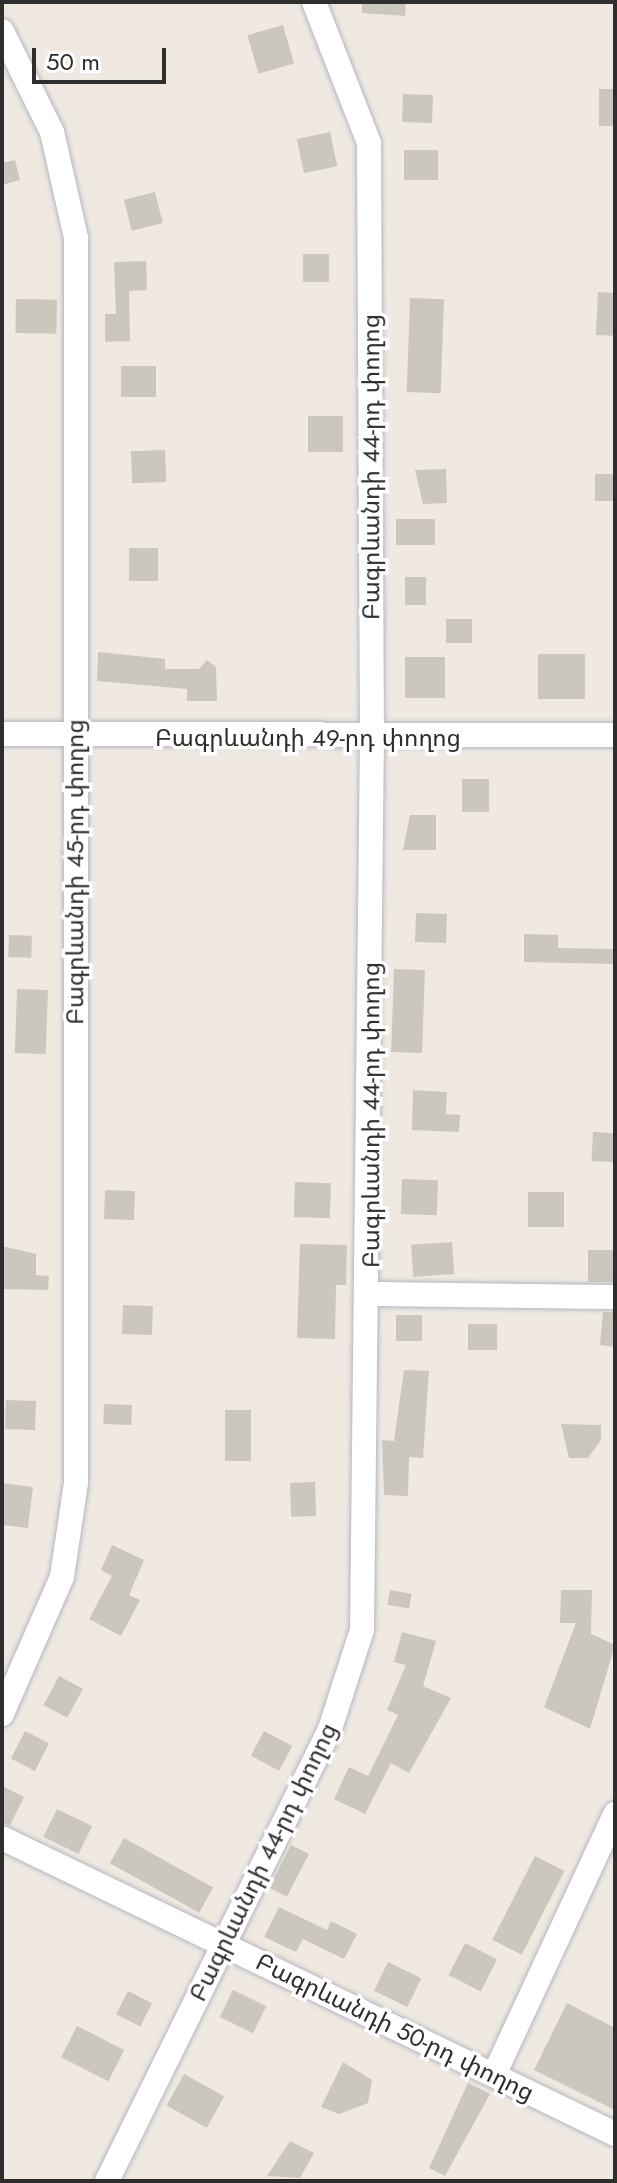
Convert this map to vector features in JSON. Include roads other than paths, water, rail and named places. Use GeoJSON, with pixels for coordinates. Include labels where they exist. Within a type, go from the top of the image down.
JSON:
{"type":"FeatureCollection","features":[{"type":"Feature","properties":{"kind":"street","name":"Բագրևանդի 44-րդ փողոց"},"geometry":{"type":"LineString","coordinates":[[107,2181],[330,1729],[362,1630],[370,1294],[372,740],[369,143],[314,2]]}},
{"type":"Feature","properties":{"kind":"street","name":"Բագրևանդի 45-րդ փողոց"},"geometry":{"type":"LineString","coordinates":[[2,31],[52,132],[76,238],[76,1483],[62,1577],[2,1714]]}},
{"type":"Feature","properties":{"kind":"street","name":"Բագրևանդի 49-րդ փողոց"},"geometry":{"type":"LineString","coordinates":[[2,734],[372,740],[615,735]]}},
{"type":"Feature","properties":{"kind":"street"},"geometry":{"type":"LineString","coordinates":[[370,1294],[615,1297]]}},
{"type":"Feature","properties":{"kind":"street"},"geometry":{"type":"LineString","coordinates":[[494,2075],[615,1814]]}},
{"type":"Feature","properties":{"kind":"street","name":"Բագրևանդի 50-րդ փողոց"},"geometry":{"type":"LineString","coordinates":[[2,1838],[615,2134]]}}]}
